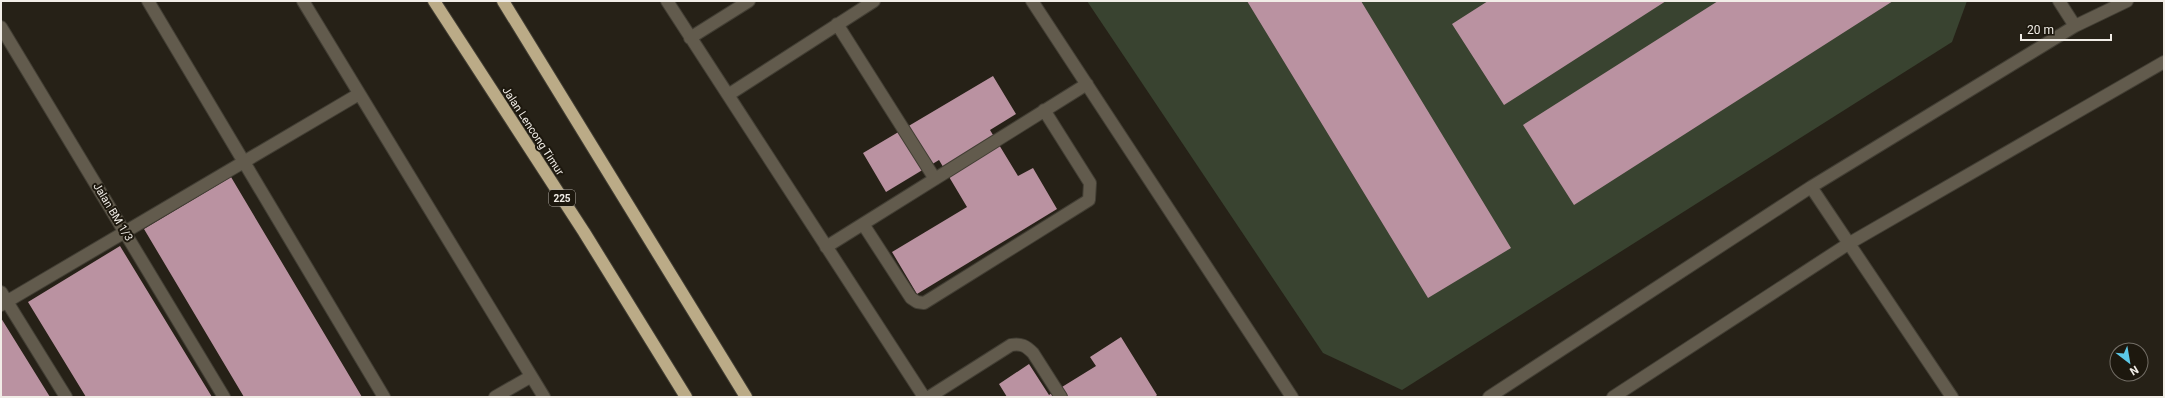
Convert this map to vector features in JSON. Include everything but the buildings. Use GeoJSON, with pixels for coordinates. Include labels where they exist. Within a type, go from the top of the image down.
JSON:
{"type":"FeatureCollection","features":[{"type":"Feature","properties":{"kind":"highway","name":"Jalan Lencong Timur"},"geometry":{"type":"LineString","coordinates":[[434,1],[584,232],[686,397]]}},
{"type":"Feature","properties":{"kind":"highway"},"geometry":{"type":"LineString","coordinates":[[503,1],[746,397]]}},
{"type":"Feature","properties":{"kind":"street"},"geometry":{"type":"LineString","coordinates":[[148,1],[384,397]]}},
{"type":"Feature","properties":{"kind":"street"},"geometry":{"type":"LineString","coordinates":[[302,1],[530,377],[544,397]]}},
{"type":"Feature","properties":{"kind":"street"},"geometry":{"type":"LineString","coordinates":[[667,1],[924,397]]}},
{"type":"Feature","properties":{"kind":"street"},"geometry":{"type":"LineString","coordinates":[[690,38],[749,1]]}},
{"type":"Feature","properties":{"kind":"street"},"geometry":{"type":"LineString","coordinates":[[728,95],[874,1]]}},
{"type":"Feature","properties":{"kind":"street"},"geometry":{"type":"LineString","coordinates":[[1032,1],[1292,397]]}},
{"type":"Feature","properties":{"kind":"street"},"geometry":{"type":"LineString","coordinates":[[2059,1],[2075,26]]}},
{"type":"Feature","properties":{"kind":"street"},"geometry":{"type":"LineString","coordinates":[[1489,397],[1811,187],[2075,26],[2127,1]]}},
{"type":"Feature","properties":{"kind":"street"},"geometry":{"type":"LineString","coordinates":[[837,24],[935,179]]}},
{"type":"Feature","properties":{"kind":"street","name":"Jalan BM 1/3"},"geometry":{"type":"LineString","coordinates":[[1,26],[224,397]]}},
{"type":"Feature","properties":{"kind":"street"},"geometry":{"type":"LineString","coordinates":[[1613,397],[1848,244],[2164,62]]}},
{"type":"Feature","properties":{"kind":"street"},"geometry":{"type":"LineString","coordinates":[[826,247],[1087,84]]}},
{"type":"Feature","properties":{"kind":"street"},"geometry":{"type":"LineString","coordinates":[[66,397],[3,300],[125,232],[359,94]]}},
{"type":"Feature","properties":{"kind":"street"},"geometry":{"type":"LineString","coordinates":[[863,224],[911,298],[917,302],[924,303],[1090,200],[1090,183],[1044,110]]}},
{"type":"Feature","properties":{"kind":"street"},"geometry":{"type":"LineString","coordinates":[[1811,187],[1952,397]]}},
{"type":"Feature","properties":{"kind":"street"},"geometry":{"type":"LineString","coordinates":[[928,397],[1011,345],[1018,344],[1028,348],[1033,353],[1061,397]]}},
{"type":"Feature","properties":{"kind":"street"},"geometry":{"type":"LineString","coordinates":[[495,397],[530,377]]}},
{"type":"Feature","properties":{"kind":"green space"},"geometry":{"type":"Polygon","coordinates":[[[1087,1],[1967,1],[1952,42],[1402,390],[1323,353],[1087,1]]]}}]}
